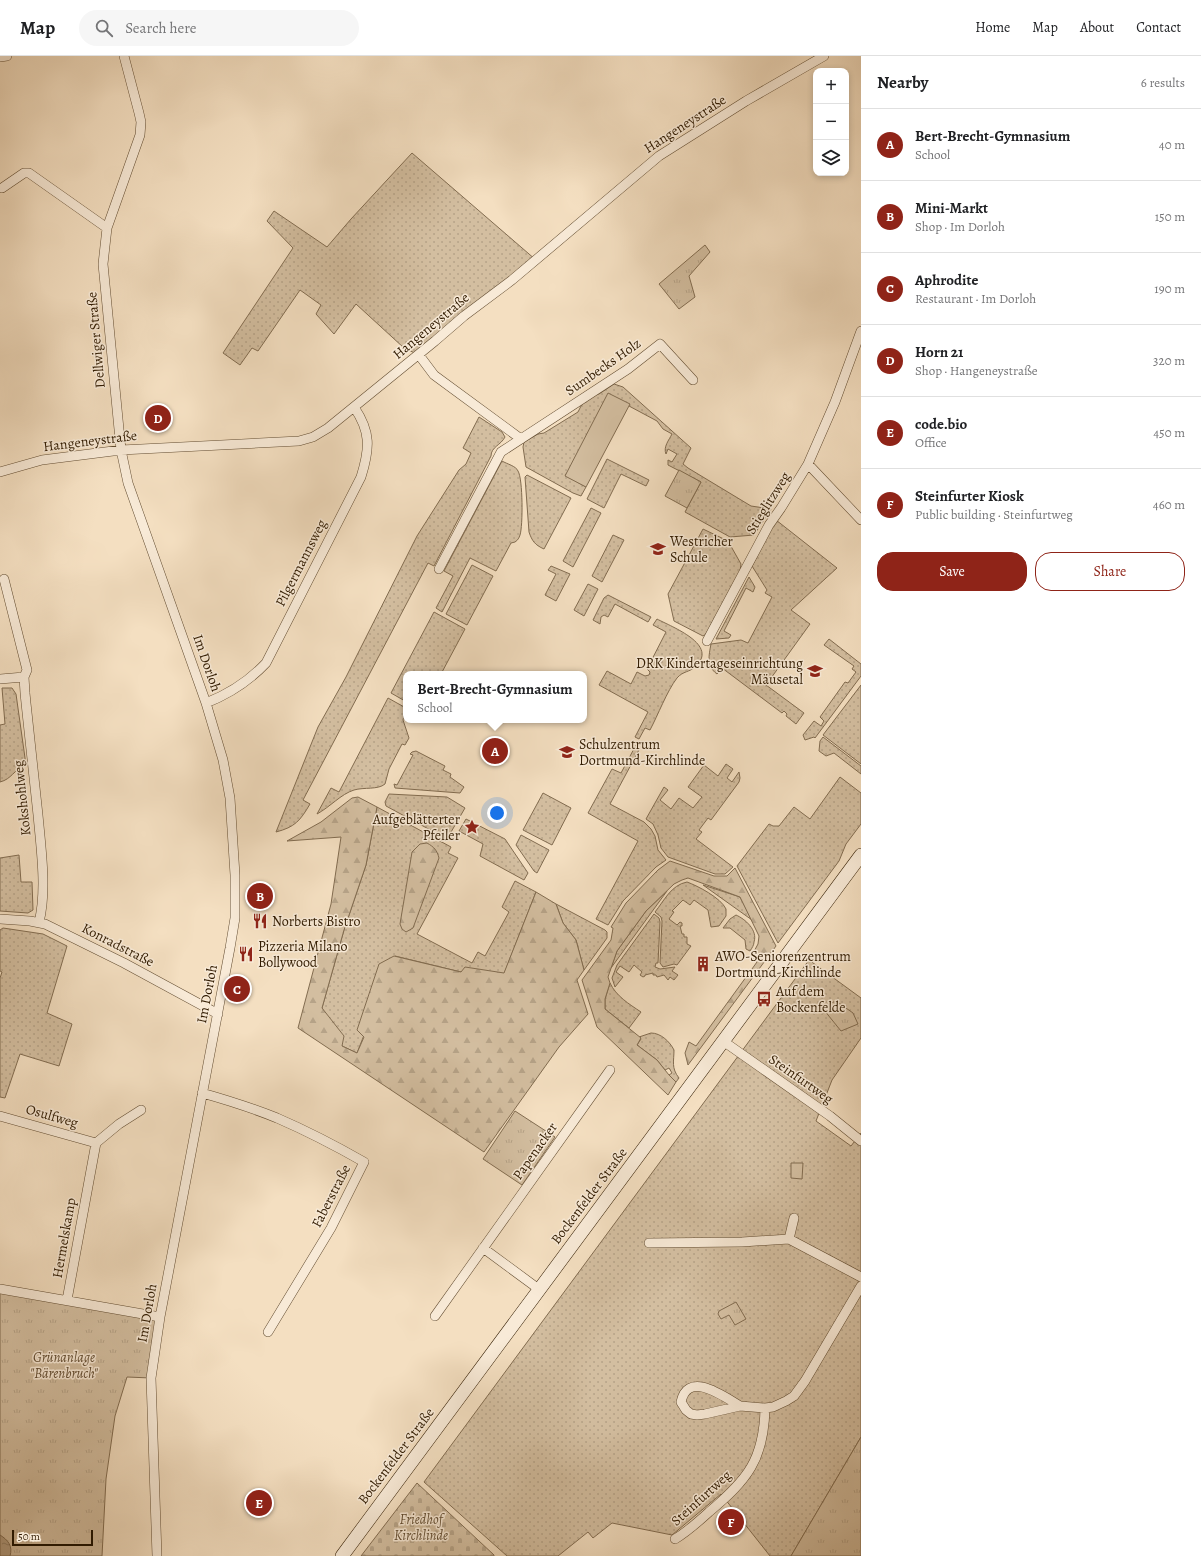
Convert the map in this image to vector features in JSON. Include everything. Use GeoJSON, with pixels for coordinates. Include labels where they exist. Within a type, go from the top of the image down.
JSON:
{"type":"FeatureCollection","features":[{"type":"Feature","properties":{"kind":"main road","name":"Bockenfelder Straße"},"geometry":{"type":"LineString","coordinates":[[342,1556],[861,855]]}},
{"type":"Feature","properties":{"kind":"street"},"geometry":{"type":"LineString","coordinates":[[0,57],[7,56]]}},
{"type":"Feature","properties":{"kind":"street","name":"Dellwiger Straße"},"geometry":{"type":"LineString","coordinates":[[121,450],[103,264],[107,228],[140,135],[141,122],[124,56]]}},
{"type":"Feature","properties":{"kind":"street","name":"Hangeneystraße"},"geometry":{"type":"LineString","coordinates":[[0,472],[42,460],[121,450],[299,441],[321,433],[419,355],[464,316],[518,275],[659,156],[746,101],[824,56]]}},
{"type":"Feature","properties":{"kind":"street"},"geometry":{"type":"LineString","coordinates":[[2,188],[24,173],[29,173],[107,228]]}},
{"type":"Feature","properties":{"kind":"street","name":"Stieglitzweg"},"geometry":{"type":"LineString","coordinates":[[707,641],[769,525],[808,464],[835,402],[861,331]]}},
{"type":"Feature","properties":{"kind":"street","name":"Sumbecks Holz"},"geometry":{"type":"LineString","coordinates":[[440,569],[501,452],[628,369],[660,344],[693,380]]}},
{"type":"Feature","properties":{"kind":"street"},"geometry":{"type":"LineString","coordinates":[[419,355],[434,375],[521,439]]}},
{"type":"Feature","properties":{"kind":"street","name":"Pilgermannsweg"},"geometry":{"type":"LineString","coordinates":[[206,703],[223,696],[254,677],[266,663],[361,477],[366,459],[367,435],[364,424],[354,407]]}},
{"type":"Feature","properties":{"kind":"street","name":"Im Dorloh"},"geometry":{"type":"LineString","coordinates":[[121,450],[128,483],[206,703],[218,743],[227,778],[231,810],[235,875],[235,918],[160,1317],[151,1378],[157,1556]]}},
{"type":"Feature","properties":{"kind":"street","name":"Stieglitzweg"},"geometry":{"type":"LineString","coordinates":[[808,464],[861,520]]}},
{"type":"Feature","properties":{"kind":"street","name":"Kokshohlweg"},"geometry":{"type":"LineString","coordinates":[[4,579],[27,670],[24,677],[41,848],[43,899],[42,912],[39,922]]}},
{"type":"Feature","properties":{"kind":"street"},"geometry":{"type":"LineString","coordinates":[[0,679],[24,677]]}},
{"type":"Feature","properties":{"kind":"street","name":"Konradstraße"},"geometry":{"type":"LineString","coordinates":[[0,919],[39,922],[52,927],[124,963],[218,1014]]}},
{"type":"Feature","properties":{"kind":"street","name":"Steinfurtweg"},"geometry":{"type":"LineString","coordinates":[[723,1041],[830,1116],[861,1141]]}},
{"type":"Feature","properties":{"kind":"street","name":"Papenacker"},"geometry":{"type":"LineString","coordinates":[[435,1316],[610,1070]]}},
{"type":"Feature","properties":{"kind":"street","name":"Faberstraße"},"geometry":{"type":"LineString","coordinates":[[202,1093],[277,1118],[330,1143],[364,1162],[331,1228],[268,1332]]}},
{"type":"Feature","properties":{"kind":"street"},"geometry":{"type":"LineString","coordinates":[[96,1143],[119,1124],[141,1110]]}},
{"type":"Feature","properties":{"kind":"street","name":"Osulfweg"},"geometry":{"type":"LineString","coordinates":[[0,1116],[96,1143]]}},
{"type":"Feature","properties":{"kind":"street","name":"Hermelskamp"},"geometry":{"type":"LineString","coordinates":[[96,1143],[67,1300],[160,1317]]}},
{"type":"Feature","properties":{"kind":"street"},"geometry":{"type":"LineString","coordinates":[[789,1239],[794,1218]]}},
{"type":"Feature","properties":{"kind":"street"},"geometry":{"type":"LineString","coordinates":[[649,1243],[742,1242],[789,1239],[861,1277]]}},
{"type":"Feature","properties":{"kind":"street"},"geometry":{"type":"LineString","coordinates":[[483,1248],[540,1290]]}},
{"type":"Feature","properties":{"kind":"street"},"geometry":{"type":"LineString","coordinates":[[740,1406],[704,1387],[697,1386],[691,1387],[682,1395],[681,1402],[686,1410],[691,1414],[697,1415],[740,1406],[765,1408],[773,1407],[794,1396],[800,1389],[861,1286]]}},
{"type":"Feature","properties":{"kind":"street"},"geometry":{"type":"LineString","coordinates":[[0,1289],[67,1300]]}},
{"type":"Feature","properties":{"kind":"street","name":"Steinfurtweg"},"geometry":{"type":"LineString","coordinates":[[675,1539],[720,1503],[738,1486],[748,1472],[757,1457],[762,1443],[765,1429],[765,1408]]}},
{"type":"Feature","properties":{"kind":"green space"},"geometry":{"type":"Polygon","coordinates":[[[412,153],[536,260],[419,355],[404,348],[356,304],[334,334],[316,314],[321,305],[300,290],[258,351],[252,348],[240,365],[223,353],[293,248],[267,221],[274,211],[327,247],[412,153]]]}},
{"type":"Feature","properties":{"kind":"green space"},"geometry":{"type":"Polygon","coordinates":[[[705,245],[710,252],[689,276],[695,297],[679,309],[659,284],[705,245]]]}},
{"type":"Feature","properties":{"kind":"green space"},"geometry":{"type":"Polygon","coordinates":[[[614,384],[623,387],[691,448],[683,464],[688,468],[751,506],[771,509],[754,535],[730,537],[685,512],[701,482],[668,465],[668,460],[672,462],[677,454],[668,449],[666,454],[665,451],[672,434],[663,429],[657,421],[629,406],[629,404],[565,475],[586,487],[581,496],[526,467],[523,447],[524,442],[538,434],[544,433],[578,412],[584,400],[591,395],[599,394],[614,384]]]}},
{"type":"Feature","properties":{"kind":"green space"},"geometry":{"type":"Polygon","coordinates":[[[608,393],[630,404],[586,487],[565,476],[608,393]]]}},
{"type":"Feature","properties":{"kind":"green space"},"geometry":{"type":"Polygon","coordinates":[[[479,417],[502,432],[505,437],[491,453],[491,456],[434,566],[428,563],[303,800],[310,804],[303,815],[296,822],[288,828],[276,832],[318,727],[346,677],[417,536],[459,470],[466,464],[471,453],[463,448],[479,417]]]}},
{"type":"Feature","properties":{"kind":"green space"},"geometry":{"type":"Polygon","coordinates":[[[607,459],[649,480],[646,486],[621,474],[604,508],[587,499],[607,459]]]}},
{"type":"Feature","properties":{"kind":"green space"},"geometry":{"type":"Polygon","coordinates":[[[502,461],[515,468],[520,476],[522,513],[520,536],[515,542],[511,543],[496,571],[470,558],[442,612],[436,608],[453,576],[444,571],[502,461]]]}},
{"type":"Feature","properties":{"kind":"green space"},"geometry":{"type":"Polygon","coordinates":[[[679,470],[701,482],[687,508],[665,496],[679,470]]]}},
{"type":"Feature","properties":{"kind":"green space"},"geometry":{"type":"Polygon","coordinates":[[[527,475],[571,498],[544,549],[534,542],[529,532],[525,477],[527,475]]]}},
{"type":"Feature","properties":{"kind":"green space"},"geometry":{"type":"Polygon","coordinates":[[[591,508],[601,513],[573,567],[563,561],[591,508]]]}},
{"type":"Feature","properties":{"kind":"green space"},"geometry":{"type":"Polygon","coordinates":[[[776,520],[837,568],[791,610],[810,624],[766,685],[804,713],[796,724],[786,716],[787,714],[784,711],[782,713],[722,668],[717,674],[711,667],[709,660],[711,644],[741,640],[748,643],[772,597],[765,593],[767,590],[752,566],[776,520]]]}},
{"type":"Feature","properties":{"kind":"green space"},"geometry":{"type":"Polygon","coordinates":[[[703,529],[728,541],[741,564],[740,571],[706,634],[703,636],[674,621],[668,594],[703,529]]]}},
{"type":"Feature","properties":{"kind":"green space"},"geometry":{"type":"Polygon","coordinates":[[[613,535],[624,540],[602,582],[592,576],[613,535]]]}},
{"type":"Feature","properties":{"kind":"green space"},"geometry":{"type":"Polygon","coordinates":[[[472,565],[493,576],[467,625],[446,614],[472,565]]]}},
{"type":"Feature","properties":{"kind":"green space"},"geometry":{"type":"Polygon","coordinates":[[[551,566],[570,574],[556,601],[545,595],[556,574],[548,570],[551,566]]]}},
{"type":"Feature","properties":{"kind":"green space"},"geometry":{"type":"Polygon","coordinates":[[[749,577],[755,587],[753,592],[746,588],[724,631],[731,635],[729,638],[716,639],[749,577]]]}},
{"type":"Feature","properties":{"kind":"green space"},"geometry":{"type":"Polygon","coordinates":[[[588,584],[598,589],[584,616],[574,610],[588,584]]]}},
{"type":"Feature","properties":{"kind":"green space"},"geometry":{"type":"Polygon","coordinates":[[[608,595],[651,617],[648,622],[615,604],[608,617],[604,615],[601,617],[600,624],[593,620],[604,598],[608,595]]]}},
{"type":"Feature","properties":{"kind":"green space"},"geometry":{"type":"Polygon","coordinates":[[[434,612],[465,629],[443,671],[403,671],[403,700],[391,693],[434,612]]]}},
{"type":"Feature","properties":{"kind":"green space"},"geometry":{"type":"Polygon","coordinates":[[[657,619],[682,632],[698,644],[702,651],[701,659],[693,669],[682,674],[673,683],[650,730],[645,728],[639,739],[635,737],[648,712],[599,685],[607,671],[631,684],[637,672],[645,676],[649,675],[650,672],[647,669],[666,632],[653,625],[657,619]]]}},
{"type":"Feature","properties":{"kind":"green space"},"geometry":{"type":"Polygon","coordinates":[[[829,639],[861,664],[861,676],[815,738],[805,740],[803,735],[814,721],[821,726],[824,721],[820,717],[845,682],[848,683],[856,672],[852,669],[854,666],[824,645],[829,639]]]}},
{"type":"Feature","properties":{"kind":"green space"},"geometry":{"type":"Polygon","coordinates":[[[861,685],[861,764],[823,735],[861,685]]]}},
{"type":"Feature","properties":{"kind":"green space"},"geometry":{"type":"Polygon","coordinates":[[[2,688],[12,688],[16,694],[26,765],[18,769],[4,781],[0,782],[0,725],[5,724],[2,688]]]}},
{"type":"Feature","properties":{"kind":"green space"},"geometry":{"type":"Polygon","coordinates":[[[388,698],[403,706],[403,723],[409,738],[405,745],[402,744],[389,769],[385,784],[375,788],[358,789],[349,792],[317,814],[331,788],[339,792],[388,698]]]}},
{"type":"Feature","properties":{"kind":"green space"},"geometry":{"type":"Polygon","coordinates":[[[823,737],[861,766],[861,774],[834,753],[826,756],[819,751],[820,741],[823,737]]]}},
{"type":"Feature","properties":{"kind":"green space"},"geometry":{"type":"Polygon","coordinates":[[[636,745],[640,748],[610,804],[644,822],[651,829],[655,836],[658,850],[666,860],[656,867],[623,901],[608,925],[596,919],[638,841],[588,813],[612,769],[621,773],[636,745]]]}},
{"type":"Feature","properties":{"kind":"green space"},"geometry":{"type":"Polygon","coordinates":[[[416,751],[445,766],[443,770],[451,774],[450,777],[464,787],[460,793],[395,788],[394,784],[397,785],[413,755],[410,754],[416,751]]]}},
{"type":"Feature","properties":{"kind":"green space"},"geometry":{"type":"Polygon","coordinates":[[[726,764],[733,769],[727,778],[732,782],[739,772],[739,782],[711,820],[708,818],[699,830],[702,832],[696,839],[733,867],[725,874],[715,874],[668,857],[661,848],[658,835],[653,824],[646,819],[664,787],[668,790],[660,800],[671,809],[679,798],[693,808],[702,797],[688,787],[704,765],[718,776],[726,764]]]}},
{"type":"Feature","properties":{"kind":"green space"},"geometry":{"type":"Polygon","coordinates":[[[840,777],[861,793],[861,824],[846,844],[839,861],[778,943],[737,866],[769,824],[779,826],[794,807],[810,819],[840,777]]]}},
{"type":"Feature","properties":{"kind":"green space"},"geometry":{"type":"Polygon","coordinates":[[[543,793],[571,808],[552,845],[523,830],[543,793]]]}},
{"type":"Feature","properties":{"kind":"green space"},"geometry":{"type":"Polygon","coordinates":[[[389,794],[447,797],[465,808],[447,839],[386,806],[385,802],[389,794]]]}},
{"type":"Feature","properties":{"kind":"green space"},"geometry":{"type":"Polygon","coordinates":[[[358,797],[377,807],[366,865],[344,930],[322,1008],[344,1036],[342,1046],[357,1053],[364,1037],[357,1030],[379,964],[394,956],[461,972],[465,967],[504,973],[536,892],[556,904],[563,923],[576,940],[584,970],[577,980],[588,1014],[559,1047],[484,1152],[298,1028],[331,904],[341,837],[287,841],[321,822],[352,798],[358,797]]]}},
{"type":"Feature","properties":{"kind":"green space"},"geometry":{"type":"Polygon","coordinates":[[[377,807],[451,847],[448,853],[458,858],[417,934],[472,963],[478,952],[485,956],[509,912],[502,907],[515,881],[536,892],[504,974],[461,972],[395,956],[357,1053],[342,1046],[322,1008],[344,930],[366,865],[377,807]]]}},
{"type":"Feature","properties":{"kind":"green space"},"geometry":{"type":"Polygon","coordinates":[[[466,819],[505,839],[528,873],[524,880],[480,856],[483,844],[459,831],[466,819]]]}},
{"type":"Feature","properties":{"kind":"green space"},"geometry":{"type":"Polygon","coordinates":[[[521,835],[549,850],[537,873],[516,845],[521,835]]]}},
{"type":"Feature","properties":{"kind":"green space"},"geometry":{"type":"Polygon","coordinates":[[[427,843],[435,849],[439,858],[413,928],[406,932],[402,929],[400,924],[412,852],[420,844],[427,843]]]}},
{"type":"Feature","properties":{"kind":"green space"},"geometry":{"type":"Polygon","coordinates":[[[19,855],[21,882],[32,882],[33,910],[28,913],[0,911],[0,858],[19,855]]]}},
{"type":"Feature","properties":{"kind":"green space"},"geometry":{"type":"Polygon","coordinates":[[[670,861],[714,876],[727,876],[735,868],[776,946],[688,1065],[685,1053],[689,1042],[696,1046],[757,962],[751,957],[758,944],[759,936],[740,897],[688,878],[682,880],[674,884],[646,911],[617,951],[608,977],[610,983],[605,999],[605,1009],[641,1038],[637,1045],[657,1060],[676,1082],[668,1095],[597,1027],[582,980],[611,940],[613,928],[611,927],[626,903],[658,870],[670,861]]]}},
{"type":"Feature","properties":{"kind":"green space"},"geometry":{"type":"Polygon","coordinates":[[[687,882],[703,889],[719,901],[726,909],[726,916],[719,926],[711,927],[708,910],[694,900],[690,905],[683,900],[672,911],[674,912],[669,919],[677,925],[680,922],[682,923],[682,926],[680,926],[682,934],[684,934],[684,937],[687,937],[687,944],[691,946],[677,965],[674,964],[663,967],[660,963],[662,921],[661,917],[655,912],[672,890],[687,882]]]}},
{"type":"Feature","properties":{"kind":"green space"},"geometry":{"type":"Polygon","coordinates":[[[703,885],[740,897],[752,920],[703,885]]]}},
{"type":"Feature","properties":{"kind":"green space"},"geometry":{"type":"Polygon","coordinates":[[[667,891],[611,968],[617,951],[646,911],[667,891]]]}},
{"type":"Feature","properties":{"kind":"green space"},"geometry":{"type":"Polygon","coordinates":[[[556,904],[607,932],[607,938],[584,970],[576,940],[563,923],[556,904]]]}},
{"type":"Feature","properties":{"kind":"green space"},"geometry":{"type":"Polygon","coordinates":[[[654,914],[659,918],[660,922],[658,963],[656,963],[655,967],[660,969],[675,967],[672,971],[678,975],[674,980],[670,977],[668,980],[664,975],[657,977],[656,975],[653,975],[653,973],[643,977],[640,975],[642,972],[634,965],[629,972],[620,966],[616,972],[623,977],[615,987],[612,978],[617,965],[654,914]]]}},
{"type":"Feature","properties":{"kind":"green space"},"geometry":{"type":"Polygon","coordinates":[[[736,915],[747,922],[754,933],[754,944],[750,951],[746,949],[745,940],[730,928],[723,928],[730,919],[736,915]]]}},
{"type":"Feature","properties":{"kind":"green space"},"geometry":{"type":"Polygon","coordinates":[[[3,928],[43,934],[67,946],[47,1013],[72,1024],[59,1066],[20,1054],[5,1098],[0,1097],[0,978],[2,972],[0,971],[0,930],[3,928]]]}},
{"type":"Feature","properties":{"kind":"green space"},"geometry":{"type":"Polygon","coordinates":[[[809,960],[861,998],[861,1038],[832,1080],[816,1121],[851,1146],[861,1133],[861,1437],[791,1556],[770,1556],[721,1494],[672,1535],[612,1523],[593,1538],[588,1532],[558,1556],[507,1556],[424,1482],[809,960]]]}},
{"type":"Feature","properties":{"kind":"green space"},"geometry":{"type":"Polygon","coordinates":[[[610,983],[619,996],[641,1012],[629,1028],[605,1009],[605,999],[610,983]]]}},
{"type":"Feature","properties":{"kind":"green space"},"geometry":{"type":"Polygon","coordinates":[[[836,1001],[853,1013],[858,1024],[841,1031],[824,1010],[829,1004],[836,1001]]]}},
{"type":"Feature","properties":{"kind":"green space"},"geometry":{"type":"Polygon","coordinates":[[[655,1033],[665,1038],[674,1050],[674,1068],[679,1078],[676,1082],[669,1075],[672,1073],[669,1068],[665,1070],[657,1060],[637,1045],[641,1039],[639,1037],[655,1033]]]}},
{"type":"Feature","properties":{"kind":"green space"},"geometry":{"type":"Polygon","coordinates":[[[515,1111],[555,1137],[522,1185],[483,1159],[515,1111]]]}},
{"type":"Feature","properties":{"kind":"green space"},"geometry":{"type":"Polygon","coordinates":[[[791,1163],[803,1163],[802,1179],[791,1178],[791,1163]]]}},
{"type":"Feature","properties":{"kind":"green space","name":"Grünanlage \"Bärenbruch\""},"geometry":{"type":"Polygon","coordinates":[[[0,1289],[160,1317],[151,1378],[127,1377],[115,1416],[106,1479],[102,1556],[0,1556],[0,1289]]]}},
{"type":"Feature","properties":{"kind":"green space"},"geometry":{"type":"Polygon","coordinates":[[[736,1302],[746,1319],[735,1325],[729,1315],[721,1319],[718,1314],[719,1311],[736,1302]]]}},
{"type":"Feature","properties":{"kind":"green space"},"geometry":{"type":"Polygon","coordinates":[[[861,1437],[861,1556],[791,1556],[861,1437]]]}},
{"type":"Feature","properties":{"kind":"green space","name":"Friedhof Kirchlinde"},"geometry":{"type":"Polygon","coordinates":[[[417,1483],[494,1555],[494,1556],[361,1556],[417,1483]]]}},
{"type":"Feature","properties":{"kind":"water"},"geometry":{"type":"Polygon","coordinates":[[[0,1535],[10,1546],[10,1556],[0,1556],[0,1535]]]}},
{"type":"Feature","properties":{"kind":"place","name":"Horn 21"},"geometry":{"type":"Point","coordinates":[158,418]}},
{"type":"Feature","properties":{"kind":"place","name":"Westricher Schule"},"geometry":{"type":"Point","coordinates":[658,549]}},
{"type":"Feature","properties":{"kind":"place","name":"DRK Kindertageseinrichtung Mäusetal"},"geometry":{"type":"Point","coordinates":[815,671]}},
{"type":"Feature","properties":{"kind":"place","name":"Bert-Brecht-Gymnasium"},"geometry":{"type":"Point","coordinates":[495,751]}},
{"type":"Feature","properties":{"kind":"place","name":"Schulzentrum Dortmund-Kirchlinde"},"geometry":{"type":"Point","coordinates":[567,752]}},
{"type":"Feature","properties":{"kind":"place","name":"Aufgeblätterter Pfeiler"},"geometry":{"type":"Point","coordinates":[472,827]}},
{"type":"Feature","properties":{"kind":"place","name":"Mini-Markt"},"geometry":{"type":"Point","coordinates":[260,896]}},
{"type":"Feature","properties":{"kind":"place","name":"Norberts Bistro"},"geometry":{"type":"Point","coordinates":[260,921]}},
{"type":"Feature","properties":{"kind":"place","name":"Pizzeria Milano Bollywood"},"geometry":{"type":"Point","coordinates":[246,954]}},
{"type":"Feature","properties":{"kind":"place","name":"AWO-Seniorenzentrum Dortmund-Kirchlinde"},"geometry":{"type":"Point","coordinates":[703,964]}},
{"type":"Feature","properties":{"kind":"place","name":"Aphrodite"},"geometry":{"type":"Point","coordinates":[237,989]}},
{"type":"Feature","properties":{"kind":"place","name":"Auf dem Bockenfelde"},"geometry":{"type":"Point","coordinates":[764,999]}},
{"type":"Feature","properties":{"kind":"place","name":"code.bio"},"geometry":{"type":"Point","coordinates":[259,1503]}},
{"type":"Feature","properties":{"kind":"place","name":"Steinfurter Kiosk"},"geometry":{"type":"Point","coordinates":[731,1522]}}]}
